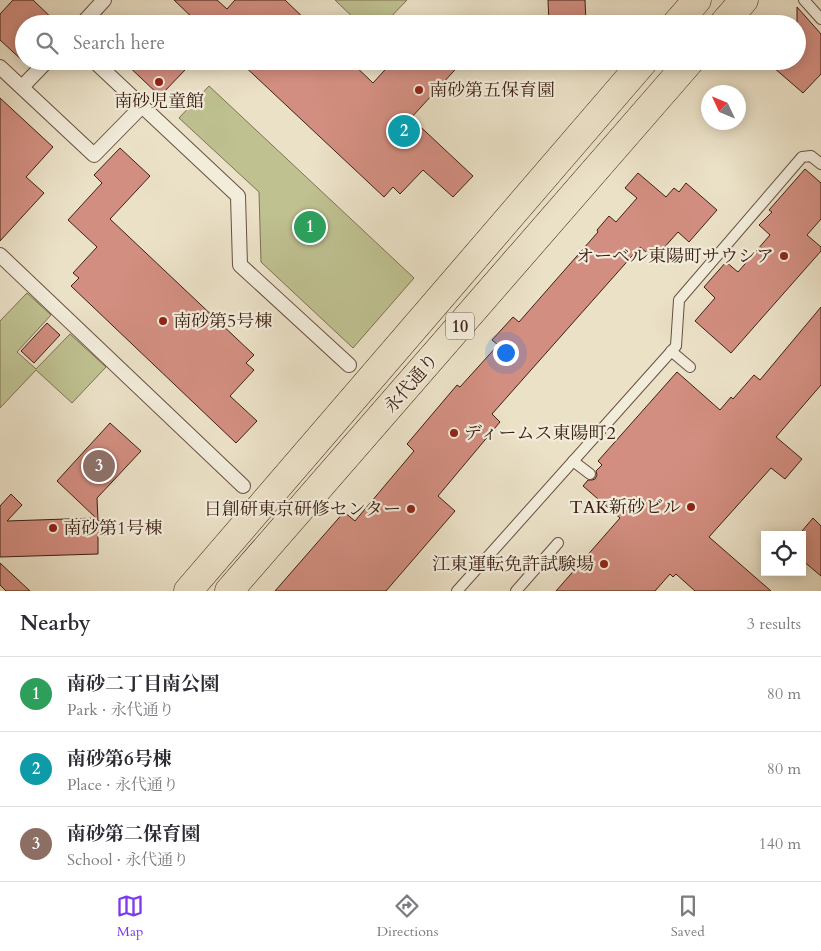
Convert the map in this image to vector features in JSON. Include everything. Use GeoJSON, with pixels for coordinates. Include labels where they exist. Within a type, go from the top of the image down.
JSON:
{"type":"FeatureCollection","features":[{"type":"Feature","properties":{"kind":"main road"},"geometry":{"type":"LineString","coordinates":[[684,15],[697,0]]}},
{"type":"Feature","properties":{"kind":"main road"},"geometry":{"type":"LineString","coordinates":[[731,15],[744,0]]}},
{"type":"Feature","properties":{"kind":"main road","name":"永代通り"},"geometry":{"type":"LineString","coordinates":[[188,591],[636,70]]}},
{"type":"Feature","properties":{"kind":"main road","name":"永代通り"},"geometry":{"type":"LineString","coordinates":[[229,591],[682,70]]}},
{"type":"Feature","properties":{"kind":"street"},"geometry":{"type":"LineString","coordinates":[[90,15],[104,0]]}},
{"type":"Feature","properties":{"kind":"street"},"geometry":{"type":"LineString","coordinates":[[0,67],[94,155],[142,106]]}},
{"type":"Feature","properties":{"kind":"street"},"geometry":{"type":"LineString","coordinates":[[22,87],[38,70]]}},
{"type":"Feature","properties":{"kind":"street"},"geometry":{"type":"LineString","coordinates":[[104,70],[238,196],[240,264],[349,365]]}},
{"type":"Feature","properties":{"kind":"street"},"geometry":{"type":"LineString","coordinates":[[0,255],[244,486]]}},
{"type":"Feature","properties":{"kind":"lane"},"geometry":{"type":"LineString","coordinates":[[804,0],[821,19]]}},
{"type":"Feature","properties":{"kind":"lane"},"geometry":{"type":"LineString","coordinates":[[457,591],[676,346],[679,300],[802,158],[812,156],[821,164]]}},
{"type":"Feature","properties":{"kind":"lane"},"geometry":{"type":"LineString","coordinates":[[671,351],[690,367]]}},
{"type":"Feature","properties":{"kind":"lane"},"geometry":{"type":"LineString","coordinates":[[573,461],[590,474]]}},
{"type":"Feature","properties":{"kind":"lane"},"geometry":{"type":"LineString","coordinates":[[516,591],[558,543]]}},
{"type":"Feature","properties":{"kind":"green space"},"geometry":{"type":"Polygon","coordinates":[[[335,0],[407,0],[393,15],[351,15],[335,0]]]}},
{"type":"Feature","properties":{"kind":"green space"},"geometry":{"type":"Polygon","coordinates":[[[209,86],[414,278],[353,348],[261,262],[259,192],[179,118],[209,86]]]}},
{"type":"Feature","properties":{"kind":"green space"},"geometry":{"type":"Polygon","coordinates":[[[27,293],[51,315],[17,352],[36,369],[70,334],[106,367],[72,403],[36,370],[0,408],[0,321],[27,293]]]}},
{"type":"Feature","properties":{"kind":"building"},"geometry":{"type":"Polygon","coordinates":[[[13,0],[33,0],[49,15],[15,15],[15,54],[0,40],[0,14],[13,0]]]}},
{"type":"Feature","properties":{"kind":"building"},"geometry":{"type":"Polygon","coordinates":[[[174,0],[217,0],[227,9],[235,0],[285,0],[301,15],[190,15],[174,0]]]}},
{"type":"Feature","properties":{"kind":"building"},"geometry":{"type":"Polygon","coordinates":[[[548,0],[585,0],[586,15],[549,15],[548,0]]]}},
{"type":"Feature","properties":{"kind":"building"},"geometry":{"type":"Polygon","coordinates":[[[797,7],[804,15],[797,15],[797,7]]]}},
{"type":"Feature","properties":{"kind":"building"},"geometry":{"type":"Polygon","coordinates":[[[806,17],[821,34],[821,74],[803,93],[776,70],[806,70],[806,17]]]}},
{"type":"Feature","properties":{"kind":"building"},"geometry":{"type":"Polygon","coordinates":[[[133,70],[185,70],[160,96],[133,70]]]}},
{"type":"Feature","properties":{"kind":"building"},"geometry":{"type":"Polygon","coordinates":[[[249,70],[359,70],[373,83],[385,70],[455,70],[411,118],[473,176],[453,197],[423,170],[400,194],[393,187],[384,197],[249,70]]]}},
{"type":"Feature","properties":{"kind":"building"},"geometry":{"type":"Polygon","coordinates":[[[0,98],[53,147],[26,177],[44,193],[0,241],[0,98]]]}},
{"type":"Feature","properties":{"kind":"building","name":"南砂第5号棟"},"geometry":{"type":"Polygon","coordinates":[[[120,148],[150,176],[110,219],[254,355],[246,363],[254,370],[230,396],[257,421],[236,443],[71,286],[79,278],[73,273],[97,247],[68,220],[102,183],[94,175],[120,148]]]}},
{"type":"Feature","properties":{"kind":"building","name":"オーベル東陽町サウシア"},"geometry":{"type":"Polygon","coordinates":[[[805,169],[821,183],[821,219],[807,235],[821,247],[821,251],[731,353],[695,321],[715,298],[704,287],[726,262],[738,272],[770,235],[759,225],[772,212],[769,210],[805,169]]]}},
{"type":"Feature","properties":{"kind":"building"},"geometry":{"type":"Polygon","coordinates":[[[638,173],[666,197],[674,188],[679,192],[686,183],[717,210],[689,242],[678,232],[654,259],[640,247],[492,414],[500,422],[438,496],[455,511],[386,591],[275,591],[344,512],[355,521],[414,451],[407,444],[457,385],[460,387],[498,345],[492,340],[513,317],[519,322],[598,232],[597,230],[609,216],[616,222],[637,198],[625,188],[638,173]]]}},
{"type":"Feature","properties":{"kind":"building"},"geometry":{"type":"Polygon","coordinates":[[[821,307],[821,385],[776,437],[802,459],[785,479],[771,468],[709,537],[771,591],[695,591],[676,574],[673,577],[670,574],[655,591],[556,591],[620,518],[583,486],[588,480],[595,479],[596,471],[602,465],[598,461],[677,372],[720,410],[731,397],[733,399],[754,375],[760,380],[821,307]]]}},
{"type":"Feature","properties":{"kind":"building"},"geometry":{"type":"Polygon","coordinates":[[[47,323],[60,335],[34,363],[21,351],[47,323]]]}},
{"type":"Feature","properties":{"kind":"building"},"geometry":{"type":"Polygon","coordinates":[[[110,423],[141,451],[97,498],[98,521],[106,521],[106,535],[98,536],[98,554],[0,557],[0,506],[11,494],[22,505],[7,521],[96,518],[57,481],[110,423]]]}},
{"type":"Feature","properties":{"kind":"building"},"geometry":{"type":"Polygon","coordinates":[[[813,518],[821,526],[821,576],[806,563],[806,531],[802,531],[813,518]]]}},
{"type":"Feature","properties":{"kind":"building"},"geometry":{"type":"Polygon","coordinates":[[[0,563],[30,591],[6,591],[0,585],[0,563]]]}},
{"type":"Feature","properties":{"kind":"place","name":"南砂児童館"},"geometry":{"type":"Point","coordinates":[159,82]}},
{"type":"Feature","properties":{"kind":"place","name":"南砂第五保育園"},"geometry":{"type":"Point","coordinates":[419,90]}},
{"type":"Feature","properties":{"kind":"place","name":"南砂第6号棟"},"geometry":{"type":"Point","coordinates":[404,131]}},
{"type":"Feature","properties":{"kind":"place","name":"南砂二丁目南公園"},"geometry":{"type":"Point","coordinates":[310,227]}},
{"type":"Feature","properties":{"kind":"place","name":"オーベル東陽町サウシア"},"geometry":{"type":"Point","coordinates":[784,256]}},
{"type":"Feature","properties":{"kind":"place","name":"南砂第5号棟"},"geometry":{"type":"Point","coordinates":[163,321]}},
{"type":"Feature","properties":{"kind":"place","name":"ディームス東陽町2"},"geometry":{"type":"Point","coordinates":[454,433]}},
{"type":"Feature","properties":{"kind":"place","name":"南砂第二保育園"},"geometry":{"type":"Point","coordinates":[99,466]}},
{"type":"Feature","properties":{"kind":"place","name":"TAK新砂ビル"},"geometry":{"type":"Point","coordinates":[691,507]}},
{"type":"Feature","properties":{"kind":"place","name":"日創研東京研修センター"},"geometry":{"type":"Point","coordinates":[411,509]}},
{"type":"Feature","properties":{"kind":"place","name":"南砂第1号棟"},"geometry":{"type":"Point","coordinates":[53,528]}},
{"type":"Feature","properties":{"kind":"place","name":"江東運転免許試験場"},"geometry":{"type":"Point","coordinates":[604,564]}}]}
